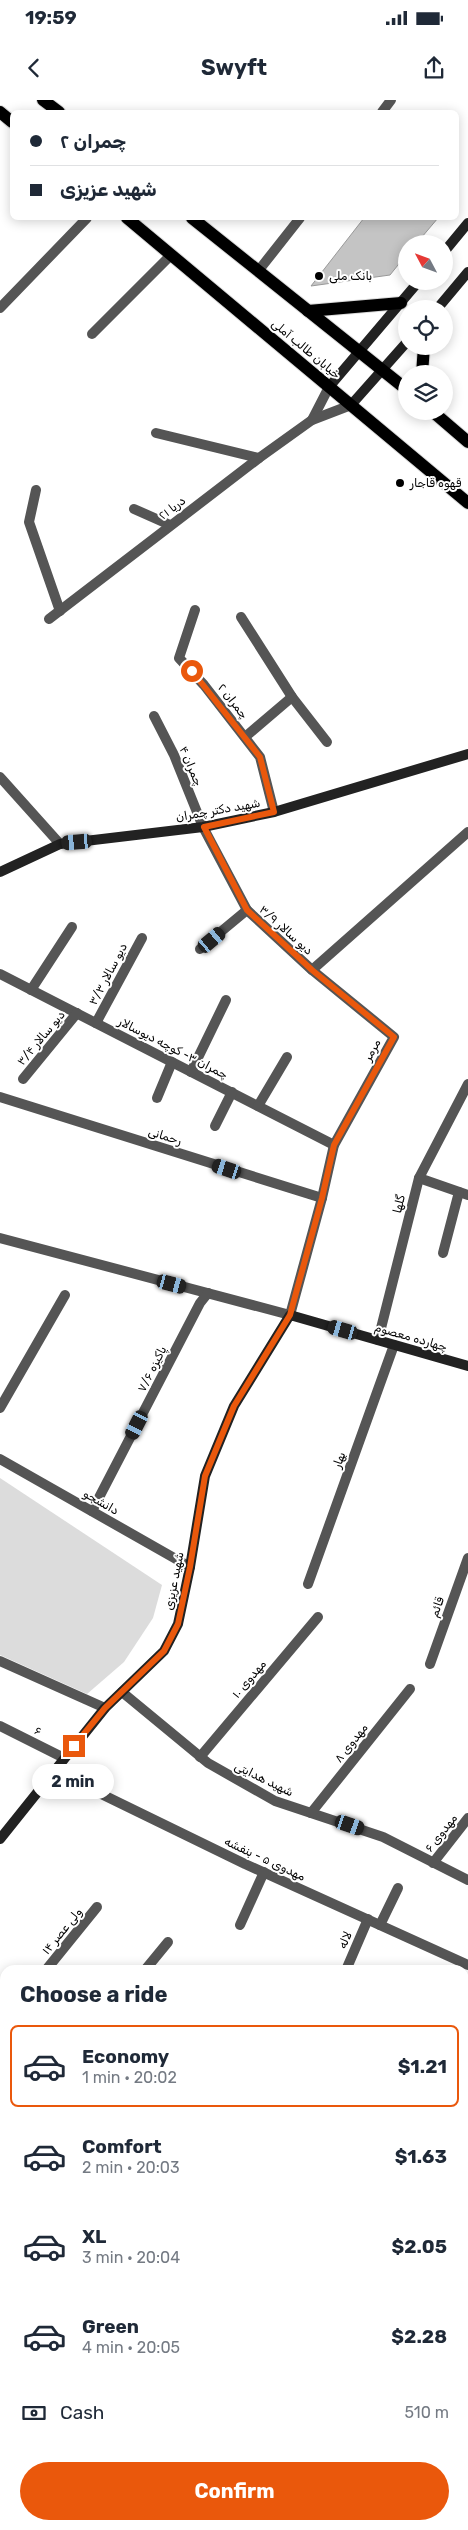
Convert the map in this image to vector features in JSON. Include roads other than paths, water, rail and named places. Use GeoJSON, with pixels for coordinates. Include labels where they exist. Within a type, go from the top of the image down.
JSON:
{"type":"FeatureCollection","features":[{"type":"Feature","properties":{"kind":"main road"},"geometry":{"type":"LineString","coordinates":[[43,100],[56,110]]}},
{"type":"Feature","properties":{"kind":"main road"},"geometry":{"type":"LineString","coordinates":[[0,112],[10,120]]}},
{"type":"Feature","properties":{"kind":"main road","name":"خیابان طالب آملی"},"geometry":{"type":"LineString","coordinates":[[129,220],[468,502]]}},
{"type":"Feature","properties":{"kind":"main road"},"geometry":{"type":"LineString","coordinates":[[195,220],[398,382]]}},
{"type":"Feature","properties":{"kind":"main road"},"geometry":{"type":"LineString","coordinates":[[308,311],[398,303]]}},
{"type":"Feature","properties":{"kind":"main road"},"geometry":{"type":"LineString","coordinates":[[442,420],[468,442]]}},
{"type":"Feature","properties":{"kind":"street"},"geometry":{"type":"LineString","coordinates":[[384,110],[392,100]]}},
{"type":"Feature","properties":{"kind":"street"},"geometry":{"type":"LineString","coordinates":[[0,308],[85,220]]}},
{"type":"Feature","properties":{"kind":"street"},"geometry":{"type":"LineString","coordinates":[[259,270],[298,220]]}},
{"type":"Feature","properties":{"kind":"street"},"geometry":{"type":"LineString","coordinates":[[453,242],[468,224]]}},
{"type":"Feature","properties":{"kind":"street"},"geometry":{"type":"LineString","coordinates":[[92,334],[172,255]]}},
{"type":"Feature","properties":{"kind":"street"},"geometry":{"type":"LineString","coordinates":[[445,300],[468,272]]}},
{"type":"Feature","properties":{"kind":"street"},"geometry":{"type":"LineString","coordinates":[[403,300],[412,290]]}},
{"type":"Feature","properties":{"kind":"street"},"geometry":{"type":"LineString","coordinates":[[329,387],[398,306]]}},
{"type":"Feature","properties":{"kind":"street"},"geometry":{"type":"LineString","coordinates":[[351,405],[398,352]]}},
{"type":"Feature","properties":{"kind":"street","name":"دریا ۲۱"},"geometry":{"type":"LineString","coordinates":[[312,420],[329,387]]}},
{"type":"Feature","properties":{"kind":"street","name":"دریا ۲۱"},"geometry":{"type":"LineString","coordinates":[[49,619],[170,525],[312,420],[351,405]]}},
{"type":"Feature","properties":{"kind":"street"},"geometry":{"type":"LineString","coordinates":[[156,433],[259,458]]}},
{"type":"Feature","properties":{"kind":"street"},"geometry":{"type":"LineString","coordinates":[[36,490],[29,522],[60,611]]}},
{"type":"Feature","properties":{"kind":"street"},"geometry":{"type":"LineString","coordinates":[[134,510],[170,525]]}},
{"type":"Feature","properties":{"kind":"street","name":"چمران ۲"},"geometry":{"type":"LineString","coordinates":[[195,610],[179,658],[204,685],[260,757],[274,812]]}},
{"type":"Feature","properties":{"kind":"street"},"geometry":{"type":"LineString","coordinates":[[240,617],[292,697],[327,742]]}},
{"type":"Feature","properties":{"kind":"street"},"geometry":{"type":"LineString","coordinates":[[245,737],[292,697]]}},
{"type":"Feature","properties":{"kind":"street","name":"چمران ۴"},"geometry":{"type":"LineString","coordinates":[[154,716],[174,755],[204,827]]}},
{"type":"Feature","properties":{"kind":"street","name":"شهید دکتر چمران"},"geometry":{"type":"LineString","coordinates":[[0,872],[60,844],[204,827],[274,812],[468,754]]}},
{"type":"Feature","properties":{"kind":"street"},"geometry":{"type":"LineString","coordinates":[[0,777],[60,844]]}},
{"type":"Feature","properties":{"kind":"street","name":"دیو سالار ۳/۹"},"geometry":{"type":"LineString","coordinates":[[204,827],[247,910],[312,970]]}},
{"type":"Feature","properties":{"kind":"street"},"geometry":{"type":"LineString","coordinates":[[312,970],[468,832]]}},
{"type":"Feature","properties":{"kind":"street"},"geometry":{"type":"LineString","coordinates":[[200,949],[247,910]]}},
{"type":"Feature","properties":{"kind":"street"},"geometry":{"type":"LineString","coordinates":[[31,990],[72,927]]}},
{"type":"Feature","properties":{"kind":"street","name":"دیو سالار ۳/۳"},"geometry":{"type":"LineString","coordinates":[[96,1023],[142,938]]}},
{"type":"Feature","properties":{"kind":"street","name":"مرمر"},"geometry":{"type":"LineString","coordinates":[[290,1315],[322,1198],[334,1145],[394,1037],[312,970]]}},
{"type":"Feature","properties":{"kind":"street","name":"چمران ۳- كوچه ديوسالار"},"geometry":{"type":"LineString","coordinates":[[0,974],[334,1145]]}},
{"type":"Feature","properties":{"kind":"street"},"geometry":{"type":"LineString","coordinates":[[191,1072],[226,1000]]}},
{"type":"Feature","properties":{"kind":"street","name":"دیو سالار ۳/۴"},"geometry":{"type":"LineString","coordinates":[[23,1079],[77,1014]]}},
{"type":"Feature","properties":{"kind":"street"},"geometry":{"type":"LineString","coordinates":[[258,1106],[287,1057]]}},
{"type":"Feature","properties":{"kind":"street"},"geometry":{"type":"LineString","coordinates":[[157,1098],[172,1062]]}},
{"type":"Feature","properties":{"kind":"street","name":"گلها"},"geometry":{"type":"LineString","coordinates":[[378,1340],[419,1178],[468,1084]]}},
{"type":"Feature","properties":{"kind":"street"},"geometry":{"type":"LineString","coordinates":[[215,1126],[232,1092]]}},
{"type":"Feature","properties":{"kind":"street","name":"رحمانی"},"geometry":{"type":"LineString","coordinates":[[0,1097],[322,1198]]}},
{"type":"Feature","properties":{"kind":"street"},"geometry":{"type":"LineString","coordinates":[[419,1178],[463,1193],[443,1253]]}},
{"type":"Feature","properties":{"kind":"street"},"geometry":{"type":"LineString","coordinates":[[0,1238],[290,1315]]}},
{"type":"Feature","properties":{"kind":"street","name":"پاکیزه ۷/۶"},"geometry":{"type":"LineString","coordinates":[[92,1511],[200,1303],[208,1293]]}},
{"type":"Feature","properties":{"kind":"street"},"geometry":{"type":"LineString","coordinates":[[0,1408],[65,1294]]}},
{"type":"Feature","properties":{"kind":"street","name":"چهارده معصوم"},"geometry":{"type":"LineString","coordinates":[[290,1315],[468,1366]]}},
{"type":"Feature","properties":{"kind":"street","name":"شهید عزیزی"},"geometry":{"type":"LineString","coordinates":[[0,1839],[105,1708],[164,1651],[178,1624],[190,1567],[205,1476],[234,1406],[290,1315]]}},
{"type":"Feature","properties":{"kind":"street","name":"بهار"},"geometry":{"type":"LineString","coordinates":[[308,1584],[394,1345]]}},
{"type":"Feature","properties":{"kind":"street","name":"دانشجو"},"geometry":{"type":"LineString","coordinates":[[0,1459],[190,1567]]}},
{"type":"Feature","properties":{"kind":"street","name":"قائم"},"geometry":{"type":"LineString","coordinates":[[430,1664],[468,1558]]}},
{"type":"Feature","properties":{"kind":"street","name":"مهدوی ۱۰"},"geometry":{"type":"LineString","coordinates":[[200,1757],[318,1617]]}},
{"type":"Feature","properties":{"kind":"street"},"geometry":{"type":"LineString","coordinates":[[0,1661],[105,1708]]}},
{"type":"Feature","properties":{"kind":"street","name":"مهدوی ۸"},"geometry":{"type":"LineString","coordinates":[[311,1813],[410,1689]]}},
{"type":"Feature","properties":{"kind":"street","name":"شهید هدایتی"},"geometry":{"type":"LineString","coordinates":[[122,1692],[200,1757],[275,1801],[383,1836],[468,1880]]}},
{"type":"Feature","properties":{"kind":"street","name":"۶"},"geometry":{"type":"LineString","coordinates":[[0,1726],[64,1758]]}},
{"type":"Feature","properties":{"kind":"street","name":"مهدوی ۵ - بنفشه"},"geometry":{"type":"LineString","coordinates":[[54,1771],[264,1872],[468,1965]]}},
{"type":"Feature","properties":{"kind":"street","name":"مهدوی ۶"},"geometry":{"type":"LineString","coordinates":[[433,1863],[468,1818]]}},
{"type":"Feature","properties":{"kind":"street"},"geometry":{"type":"LineString","coordinates":[[240,1925],[264,1872]]}},
{"type":"Feature","properties":{"kind":"street"},"geometry":{"type":"LineString","coordinates":[[380,1925],[398,1888]]}},
{"type":"Feature","properties":{"kind":"street","name":"ولی عصر ۱۴"},"geometry":{"type":"LineString","coordinates":[[50,1965],[97,1907]]}},
{"type":"Feature","properties":{"kind":"street","name":"لاله"},"geometry":{"type":"LineString","coordinates":[[348,1965],[368,1919]]}},
{"type":"Feature","properties":{"kind":"street"},"geometry":{"type":"LineString","coordinates":[[149,1965],[168,1942]]}},
{"type":"Feature","properties":{"kind":"place","name":"بانک ملی"},"geometry":{"type":"Point","coordinates":[319,276]}},
{"type":"Feature","properties":{"kind":"place","name":"قهوه قاجار"},"geometry":{"type":"Point","coordinates":[400,483]}}]}
